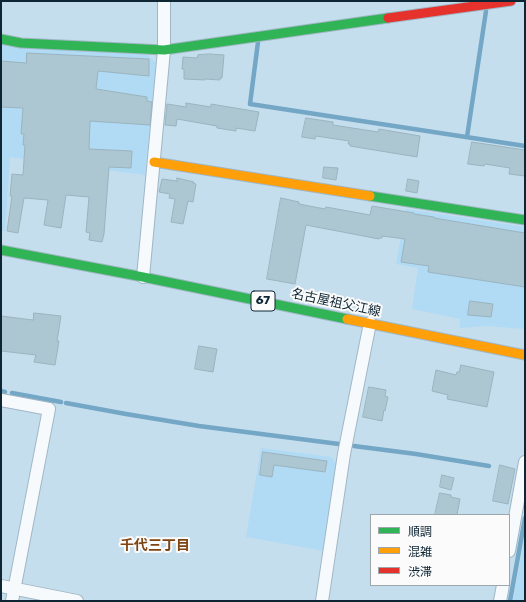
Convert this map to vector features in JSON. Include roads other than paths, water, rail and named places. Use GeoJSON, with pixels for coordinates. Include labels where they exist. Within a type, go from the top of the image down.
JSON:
{"type":"FeatureCollection","features":[{"type":"Feature","properties":{"kind":"street"},"geometry":{"type":"LineString","coordinates":[[143,277],[164,50],[164,1]]}},
{"type":"Feature","properties":{"kind":"street"},"geometry":{"type":"LineString","coordinates":[[1,39],[21,43],[164,50],[476,3],[511,1]]}},
{"type":"Feature","properties":{"kind":"street"},"geometry":{"type":"LineString","coordinates":[[154,162],[525,220]]}},
{"type":"Feature","properties":{"kind":"street","name":"名古屋祖父江線"},"geometry":{"type":"LineString","coordinates":[[1,250],[143,277],[525,355]]}},
{"type":"Feature","properties":{"kind":"street"},"geometry":{"type":"LineString","coordinates":[[322,601],[344,454],[370,323]]}},
{"type":"Feature","properties":{"kind":"street"},"geometry":{"type":"LineString","coordinates":[[1,400],[49,409],[12,601]]}},
{"type":"Feature","properties":{"kind":"street"},"geometry":{"type":"LineString","coordinates":[[510,545],[525,462]]}},
{"type":"Feature","properties":{"kind":"street"},"geometry":{"type":"LineString","coordinates":[[1,586],[77,601]]}},
{"type":"Feature","properties":{"kind":"street"},"geometry":{"type":"LineString","coordinates":[[500,601],[503,586]]}},
{"type":"Feature","properties":{"kind":"waterway"},"geometry":{"type":"LineString","coordinates":[[467,137],[486,11]]}},
{"type":"Feature","properties":{"kind":"waterway"},"geometry":{"type":"LineString","coordinates":[[258,42],[250,104],[525,146]]}},
{"type":"Feature","properties":{"kind":"waterway"},"geometry":{"type":"LineString","coordinates":[[1,391],[5,392]]}},
{"type":"Feature","properties":{"kind":"waterway"},"geometry":{"type":"LineString","coordinates":[[12,393],[61,402]]}},
{"type":"Feature","properties":{"kind":"waterway"},"geometry":{"type":"LineString","coordinates":[[66,403],[199,426],[339,444]]}},
{"type":"Feature","properties":{"kind":"waterway"},"geometry":{"type":"LineString","coordinates":[[354,446],[489,466]]}},
{"type":"Feature","properties":{"kind":"waterway"},"geometry":{"type":"LineString","coordinates":[[510,601],[525,518]]}},
{"type":"Feature","properties":{"kind":"district","name":"千代三丁目"},"geometry":{"type":"Point","coordinates":[155,546]}}]}
